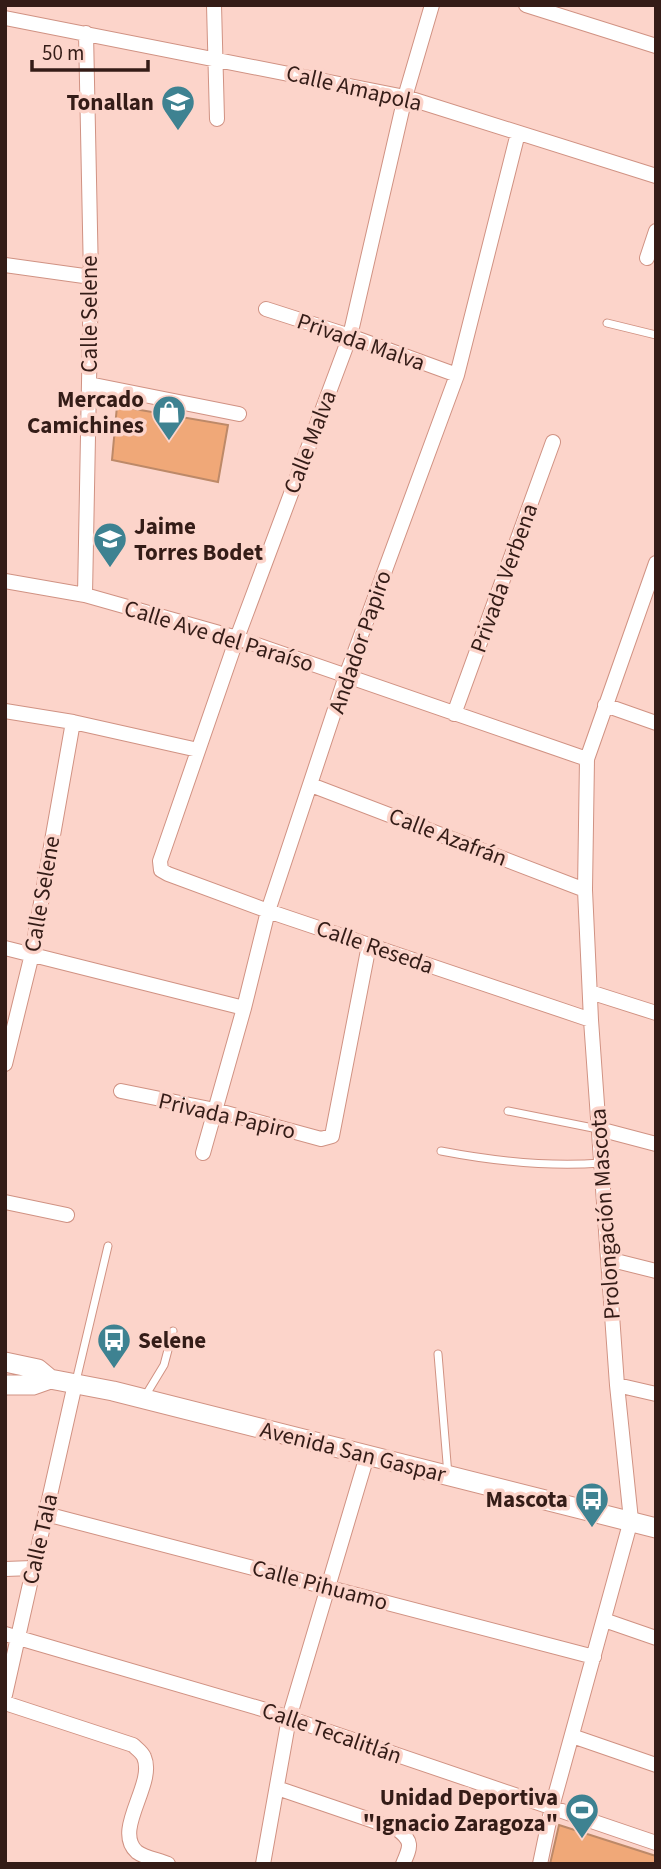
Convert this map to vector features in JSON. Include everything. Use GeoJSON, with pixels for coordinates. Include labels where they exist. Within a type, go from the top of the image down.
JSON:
{"type":"FeatureCollection","features":[{"type":"Feature","properties":{"kind":"street"},"geometry":{"type":"LineString","coordinates":[[214,5],[217,119]]}},
{"type":"Feature","properties":{"kind":"street","name":"Calle Malva"},"geometry":{"type":"LineString","coordinates":[[161,870],[160,861],[237,638],[350,336],[405,97],[432,5]]}},
{"type":"Feature","properties":{"kind":"street"},"geometry":{"type":"LineString","coordinates":[[526,5],[656,46]]}},
{"type":"Feature","properties":{"kind":"street","name":"Calle Amapola"},"geometry":{"type":"LineString","coordinates":[[5,18],[405,97],[656,176]]}},
{"type":"Feature","properties":{"kind":"street","name":"Calle Selene"},"geometry":{"type":"LineString","coordinates":[[85,595],[91,277],[86,33]]}},
{"type":"Feature","properties":{"kind":"street","name":"Andador Papiro"},"geometry":{"type":"LineString","coordinates":[[203,1153],[268,911],[346,676],[457,375],[519,133]]}},
{"type":"Feature","properties":{"kind":"street"},"geometry":{"type":"LineString","coordinates":[[647,258],[656,230]]}},
{"type":"Feature","properties":{"kind":"street"},"geometry":{"type":"LineString","coordinates":[[5,265],[91,277]]}},
{"type":"Feature","properties":{"kind":"street","name":"Privada Malva"},"geometry":{"type":"LineString","coordinates":[[266,309],[457,375]]}},
{"type":"Feature","properties":{"kind":"street"},"geometry":{"type":"LineString","coordinates":[[89,384],[239,414]]}},
{"type":"Feature","properties":{"kind":"street","name":"Privada Verbena"},"geometry":{"type":"LineString","coordinates":[[454,714],[553,442]]}},
{"type":"Feature","properties":{"kind":"street","name":"Prolongación Mascota"},"geometry":{"type":"LineString","coordinates":[[540,1864],[552,1807],[632,1520],[617,1384],[591,1020],[585,890],[587,760],[656,563]]}},
{"type":"Feature","properties":{"kind":"street","name":"Calle Ave del Paraíso"},"geometry":{"type":"LineString","coordinates":[[5,581],[85,595],[237,638],[587,760]]}},
{"type":"Feature","properties":{"kind":"street"},"geometry":{"type":"LineString","coordinates":[[605,705],[656,723]]}},
{"type":"Feature","properties":{"kind":"street"},"geometry":{"type":"LineString","coordinates":[[5,711],[73,722],[198,750]]}},
{"type":"Feature","properties":{"kind":"street","name":"Calle Selene"},"geometry":{"type":"LineString","coordinates":[[5,1064],[32,954],[73,722]]}},
{"type":"Feature","properties":{"kind":"street","name":"Calle Azafrán"},"geometry":{"type":"LineString","coordinates":[[311,785],[585,890]]}},
{"type":"Feature","properties":{"kind":"street","name":"Calle Reseda"},"geometry":{"type":"LineString","coordinates":[[161,870],[268,911],[591,1020]]}},
{"type":"Feature","properties":{"kind":"street","name":"Privada Papiro"},"geometry":{"type":"LineString","coordinates":[[121,1091],[215,1110],[321,1139],[332,1136],[369,944]]}},
{"type":"Feature","properties":{"kind":"street"},"geometry":{"type":"LineString","coordinates":[[5,948],[244,1008]]}},
{"type":"Feature","properties":{"kind":"street"},"geometry":{"type":"LineString","coordinates":[[590,992],[656,1013]]}},
{"type":"Feature","properties":{"kind":"street"},"geometry":{"type":"LineString","coordinates":[[599,1129],[656,1144]]}},
{"type":"Feature","properties":{"kind":"street"},"geometry":{"type":"LineString","coordinates":[[5,1202],[68,1215]]}},
{"type":"Feature","properties":{"kind":"street"},"geometry":{"type":"LineString","coordinates":[[608,1259],[656,1271]]}},
{"type":"Feature","properties":{"kind":"street","name":"Avenida San Gaspar"},"geometry":{"type":"LineString","coordinates":[[5,1362],[38,1369],[50,1379],[143,1399],[656,1528]]}},
{"type":"Feature","properties":{"kind":"street","name":"Avenida San Gaspar"},"geometry":{"type":"LineString","coordinates":[[5,1385],[33,1385],[50,1379]]}},
{"type":"Feature","properties":{"kind":"street","name":"Calle Tala"},"geometry":{"type":"LineString","coordinates":[[5,1695],[11,1636],[33,1568],[75,1384]]}},
{"type":"Feature","properties":{"kind":"street"},"geometry":{"type":"LineString","coordinates":[[617,1384],[656,1394]]}},
{"type":"Feature","properties":{"kind":"street"},"geometry":{"type":"LineString","coordinates":[[263,1864],[289,1718],[366,1456]]}},
{"type":"Feature","properties":{"kind":"street","name":"Calle Pihuamo"},"geometry":{"type":"LineString","coordinates":[[46,1514],[594,1657]]}},
{"type":"Feature","properties":{"kind":"street"},"geometry":{"type":"LineString","coordinates":[[5,1569],[33,1568]]}},
{"type":"Feature","properties":{"kind":"street"},"geometry":{"type":"LineString","coordinates":[[604,1620],[656,1638]]}},
{"type":"Feature","properties":{"kind":"street","name":"Calle Tecalitlán"},"geometry":{"type":"LineString","coordinates":[[11,1636],[289,1718],[656,1843]]}},
{"type":"Feature","properties":{"kind":"street"},"geometry":{"type":"LineString","coordinates":[[5,1703],[132,1745],[144,1755],[147,1769],[129,1830],[130,1844],[139,1854],[168,1864]]}},
{"type":"Feature","properties":{"kind":"street"},"geometry":{"type":"LineString","coordinates":[[572,1736],[656,1765]]}},
{"type":"Feature","properties":{"kind":"street"},"geometry":{"type":"LineString","coordinates":[[277,1788],[397,1829],[407,1836],[410,1848],[403,1864]]}},
{"type":"Feature","properties":{"kind":"lane"},"geometry":{"type":"LineString","coordinates":[[607,323],[656,335]]}},
{"type":"Feature","properties":{"kind":"lane"},"geometry":{"type":"LineString","coordinates":[[508,1111],[599,1129]]}},
{"type":"Feature","properties":{"kind":"lane"},"geometry":{"type":"LineString","coordinates":[[441,1151],[486,1160],[601,1163]]}},
{"type":"Feature","properties":{"kind":"lane"},"geometry":{"type":"LineString","coordinates":[[75,1384],[108,1246]]}},
{"type":"Feature","properties":{"kind":"lane"},"geometry":{"type":"LineString","coordinates":[[143,1399],[164,1365],[173,1331]]}},
{"type":"Feature","properties":{"kind":"lane"},"geometry":{"type":"LineString","coordinates":[[438,1354],[448,1475]]}},
{"type":"Feature","properties":{"kind":"building","name":"Mercado Camichines"},"geometry":{"type":"Polygon","coordinates":[[[117,406],[228,425],[218,482],[112,460],[117,406]]]}},
{"type":"Feature","properties":{"kind":"building","name":"Unidad Deportiva \"Ignacio Zaragoza\""},"geometry":{"type":"Polygon","coordinates":[[[559,1825],[656,1856],[656,1864],[550,1864],[559,1825]]]}},
{"type":"Feature","properties":{"kind":"place","name":"Tonallan"},"geometry":{"type":"Point","coordinates":[178,132]}},
{"type":"Feature","properties":{"kind":"place","name":"Mercado Camichines"},"geometry":{"type":"Point","coordinates":[169,442]}},
{"type":"Feature","properties":{"kind":"place","name":"Jaime Torres Bodet"},"geometry":{"type":"Point","coordinates":[110,569]}},
{"type":"Feature","properties":{"kind":"place","name":"Selene"},"geometry":{"type":"Point","coordinates":[114,1370]}},
{"type":"Feature","properties":{"kind":"place","name":"Mascota"},"geometry":{"type":"Point","coordinates":[592,1529]}},
{"type":"Feature","properties":{"kind":"place","name":"Unidad Deportiva \"Ignacio Zaragoza\""},"geometry":{"type":"Point","coordinates":[582,1840]}}]}
